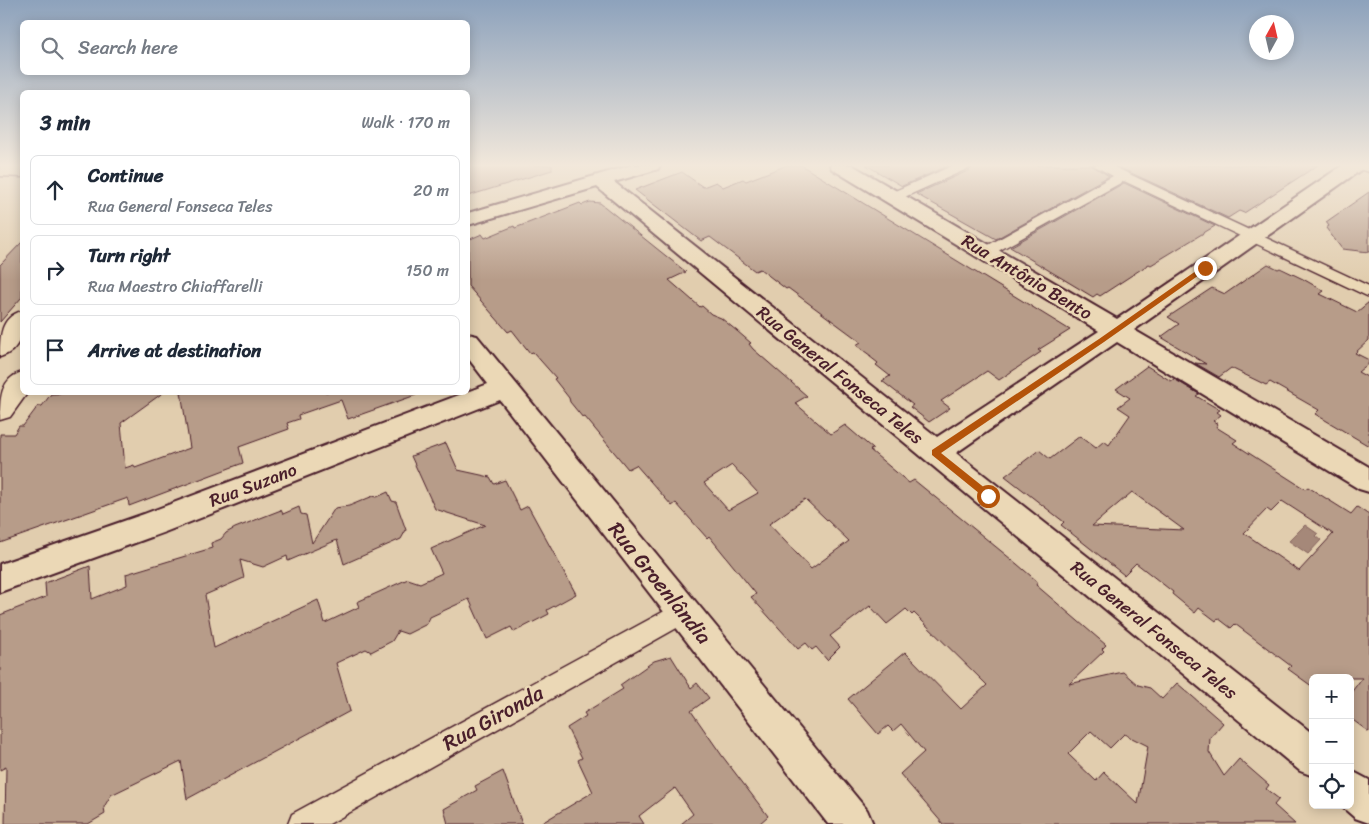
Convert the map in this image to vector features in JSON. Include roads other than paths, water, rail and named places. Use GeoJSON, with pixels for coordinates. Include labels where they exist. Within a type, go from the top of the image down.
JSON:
{"type":"FeatureCollection","features":[{"type":"Feature","properties":{"kind":"main road"},"geometry":{"type":"LineString","coordinates":[[0,348],[20,322]]}},
{"type":"Feature","properties":{"kind":"main road"},"geometry":{"type":"LineString","coordinates":[[0,410],[20,384]]}},
{"type":"Feature","properties":{"kind":"street"},"geometry":{"type":"LineString","coordinates":[[470,218],[521,203]]}},
{"type":"Feature","properties":{"kind":"street","name":"Rua General Fonseca Teles"},"geometry":{"type":"LineString","coordinates":[[629,203],[1309,755]]}},
{"type":"Feature","properties":{"kind":"street","name":"Rua Antônio Bento"},"geometry":{"type":"LineString","coordinates":[[904,203],[1369,481]]}},
{"type":"Feature","properties":{"kind":"street"},"geometry":{"type":"LineString","coordinates":[[986,252],[1074,203]]}},
{"type":"Feature","properties":{"kind":"street"},"geometry":{"type":"LineString","coordinates":[[1182,203],[1369,292]]}},
{"type":"Feature","properties":{"kind":"street"},"geometry":{"type":"LineString","coordinates":[[935,453],[1117,330],[1298,203]]}},
{"type":"Feature","properties":{"kind":"street","name":"Rua Groenlândia"},"geometry":{"type":"LineString","coordinates":[[470,345],[853,824]]}},
{"type":"Feature","properties":{"kind":"street","name":"Rua Suzano"},"geometry":{"type":"LineString","coordinates":[[0,578],[163,520],[504,388]]}},
{"type":"Feature","properties":{"kind":"street","name":"Rua Gironda"},"geometry":{"type":"LineString","coordinates":[[302,824],[683,612]]}},
{"type":"Feature","properties":{"kind":"street"},"geometry":{"type":"LineString","coordinates":[[1354,791],[1369,804]]}}]}
